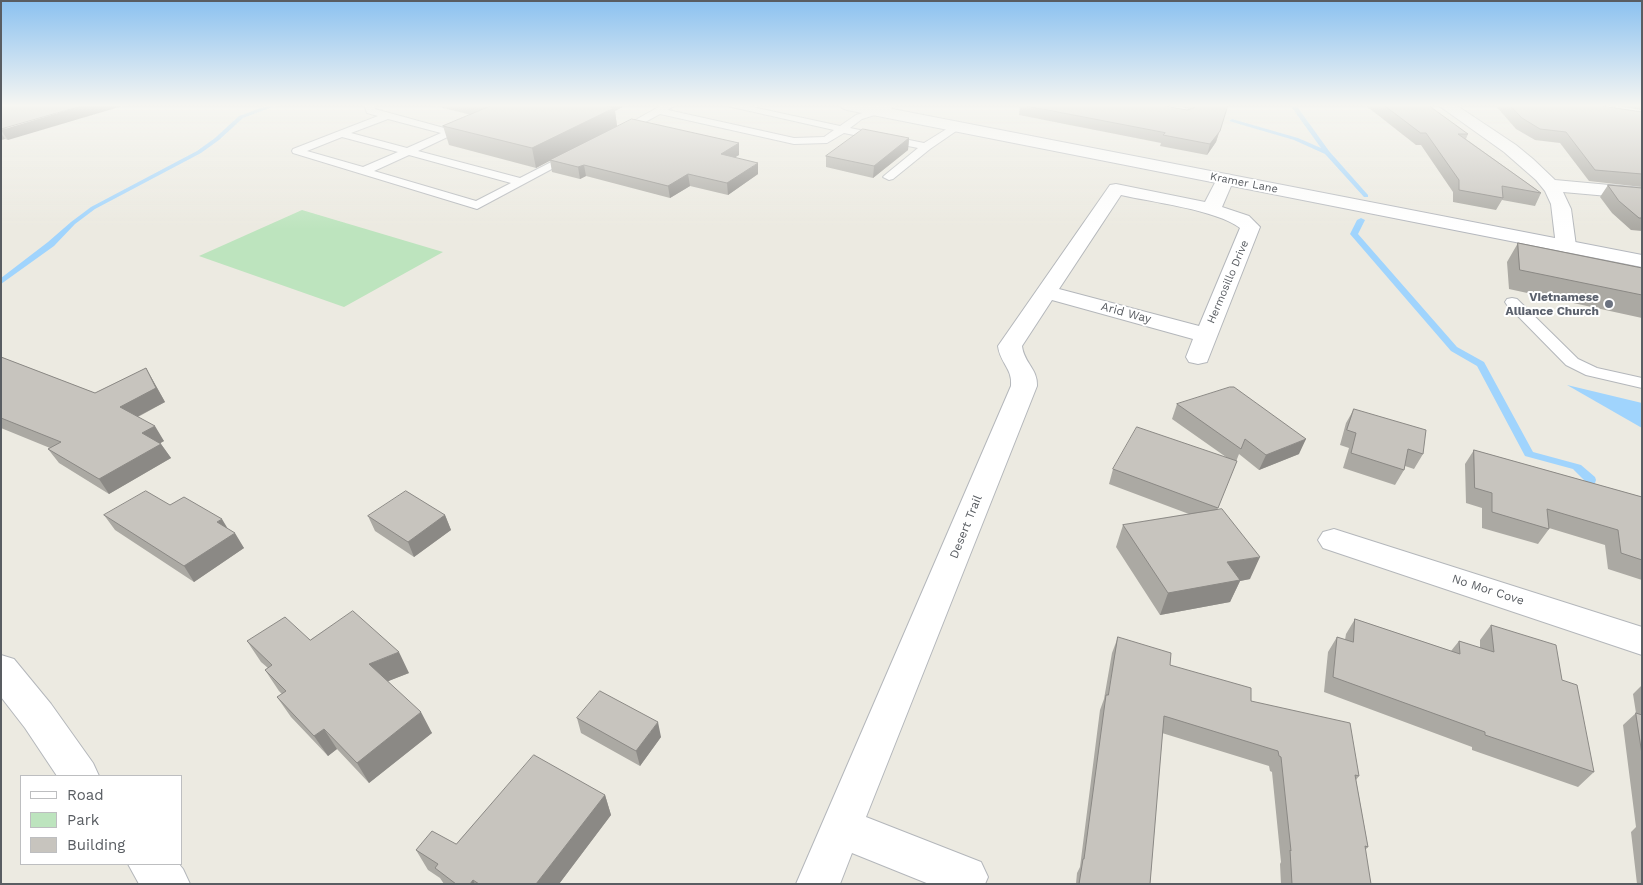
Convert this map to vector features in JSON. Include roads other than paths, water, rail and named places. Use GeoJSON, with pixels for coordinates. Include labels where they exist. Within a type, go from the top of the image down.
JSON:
{"type":"FeatureCollection","features":[{"type":"Feature","properties":{"kind":"street","name":"Kramer Lane"},"geometry":{"type":"LineString","coordinates":[[1056,146],[1642,260]]}},
{"type":"Feature","properties":{"kind":"street"},"geometry":{"type":"LineString","coordinates":[[1505,146],[1531,166],[1550,185],[1560,203],[1566,246]]}},
{"type":"Feature","properties":{"kind":"street"},"geometry":{"type":"LineString","coordinates":[[1211,210],[1225,179]]}},
{"type":"Feature","properties":{"kind":"street"},"geometry":{"type":"LineString","coordinates":[[1550,185],[1642,194]]}},
{"type":"Feature","properties":{"kind":"street","name":"Hermosillo Drive"},"geometry":{"type":"LineString","coordinates":[[1116,189],[1238,217],[1247,222],[1250,227],[1198,357]]}},
{"type":"Feature","properties":{"kind":"street","name":"Desert Trail"},"geometry":{"type":"LineString","coordinates":[[818,884],[1024,386],[1025,376],[1011,355],[1010,346],[1116,189]]}},
{"type":"Feature","properties":{"kind":"street","name":"Arid Way"},"geometry":{"type":"LineString","coordinates":[[1046,292],[1206,335]]}},
{"type":"Feature","properties":{"kind":"street","name":"No Mor Cove"},"geometry":{"type":"LineString","coordinates":[[1334,540],[1642,641]]}},
{"type":"Feature","properties":{"kind":"street"},"geometry":{"type":"LineString","coordinates":[[1,670],[38,716],[78,775]]}},
{"type":"Feature","properties":{"kind":"street"},"geometry":{"type":"LineString","coordinates":[[842,828],[966,877]]}},
{"type":"Feature","properties":{"kind":"street"},"geometry":{"type":"LineString","coordinates":[[151,865],[168,884]]}},
{"type":"Feature","properties":{"kind":"lane"},"geometry":{"type":"LineString","coordinates":[[309,146],[297,151],[477,204],[581,151]]}},
{"type":"Feature","properties":{"kind":"lane"},"geometry":{"type":"LineString","coordinates":[[388,146],[521,182]]}},
{"type":"Feature","properties":{"kind":"lane"},"geometry":{"type":"LineString","coordinates":[[364,171],[423,146]]}},
{"type":"Feature","properties":{"kind":"lane"},"geometry":{"type":"LineString","coordinates":[[889,177],[926,147]]}},
{"type":"Feature","properties":{"kind":"lane"},"geometry":{"type":"LineString","coordinates":[[1512,302],[1572,362],[1592,372],[1642,383]]}},
{"type":"Feature","properties":{"kind":"water"},"geometry":{"type":"Polygon","coordinates":[[[1567,385],[1642,403],[1642,428],[1567,385]]]}},
{"type":"Feature","properties":{"kind":"waterway"},"geometry":{"type":"LineString","coordinates":[[1,282],[51,244],[73,223],[93,208],[207,146]]}},
{"type":"Feature","properties":{"kind":"waterway"},"geometry":{"type":"LineString","coordinates":[[1312,146],[1327,153],[1366,196]]}},
{"type":"Feature","properties":{"kind":"waterway"},"geometry":{"type":"LineString","coordinates":[[1323,146],[1326,151]]}},
{"type":"Feature","properties":{"kind":"waterway"},"geometry":{"type":"LineString","coordinates":[[1361,220],[1354,234],[1454,349],[1481,364],[1529,454],[1577,467],[1591,480]]}},
{"type":"Feature","properties":{"kind":"place","name":"Vietnamese Alliance Church"},"geometry":{"type":"Point","coordinates":[1609,304]}}]}
